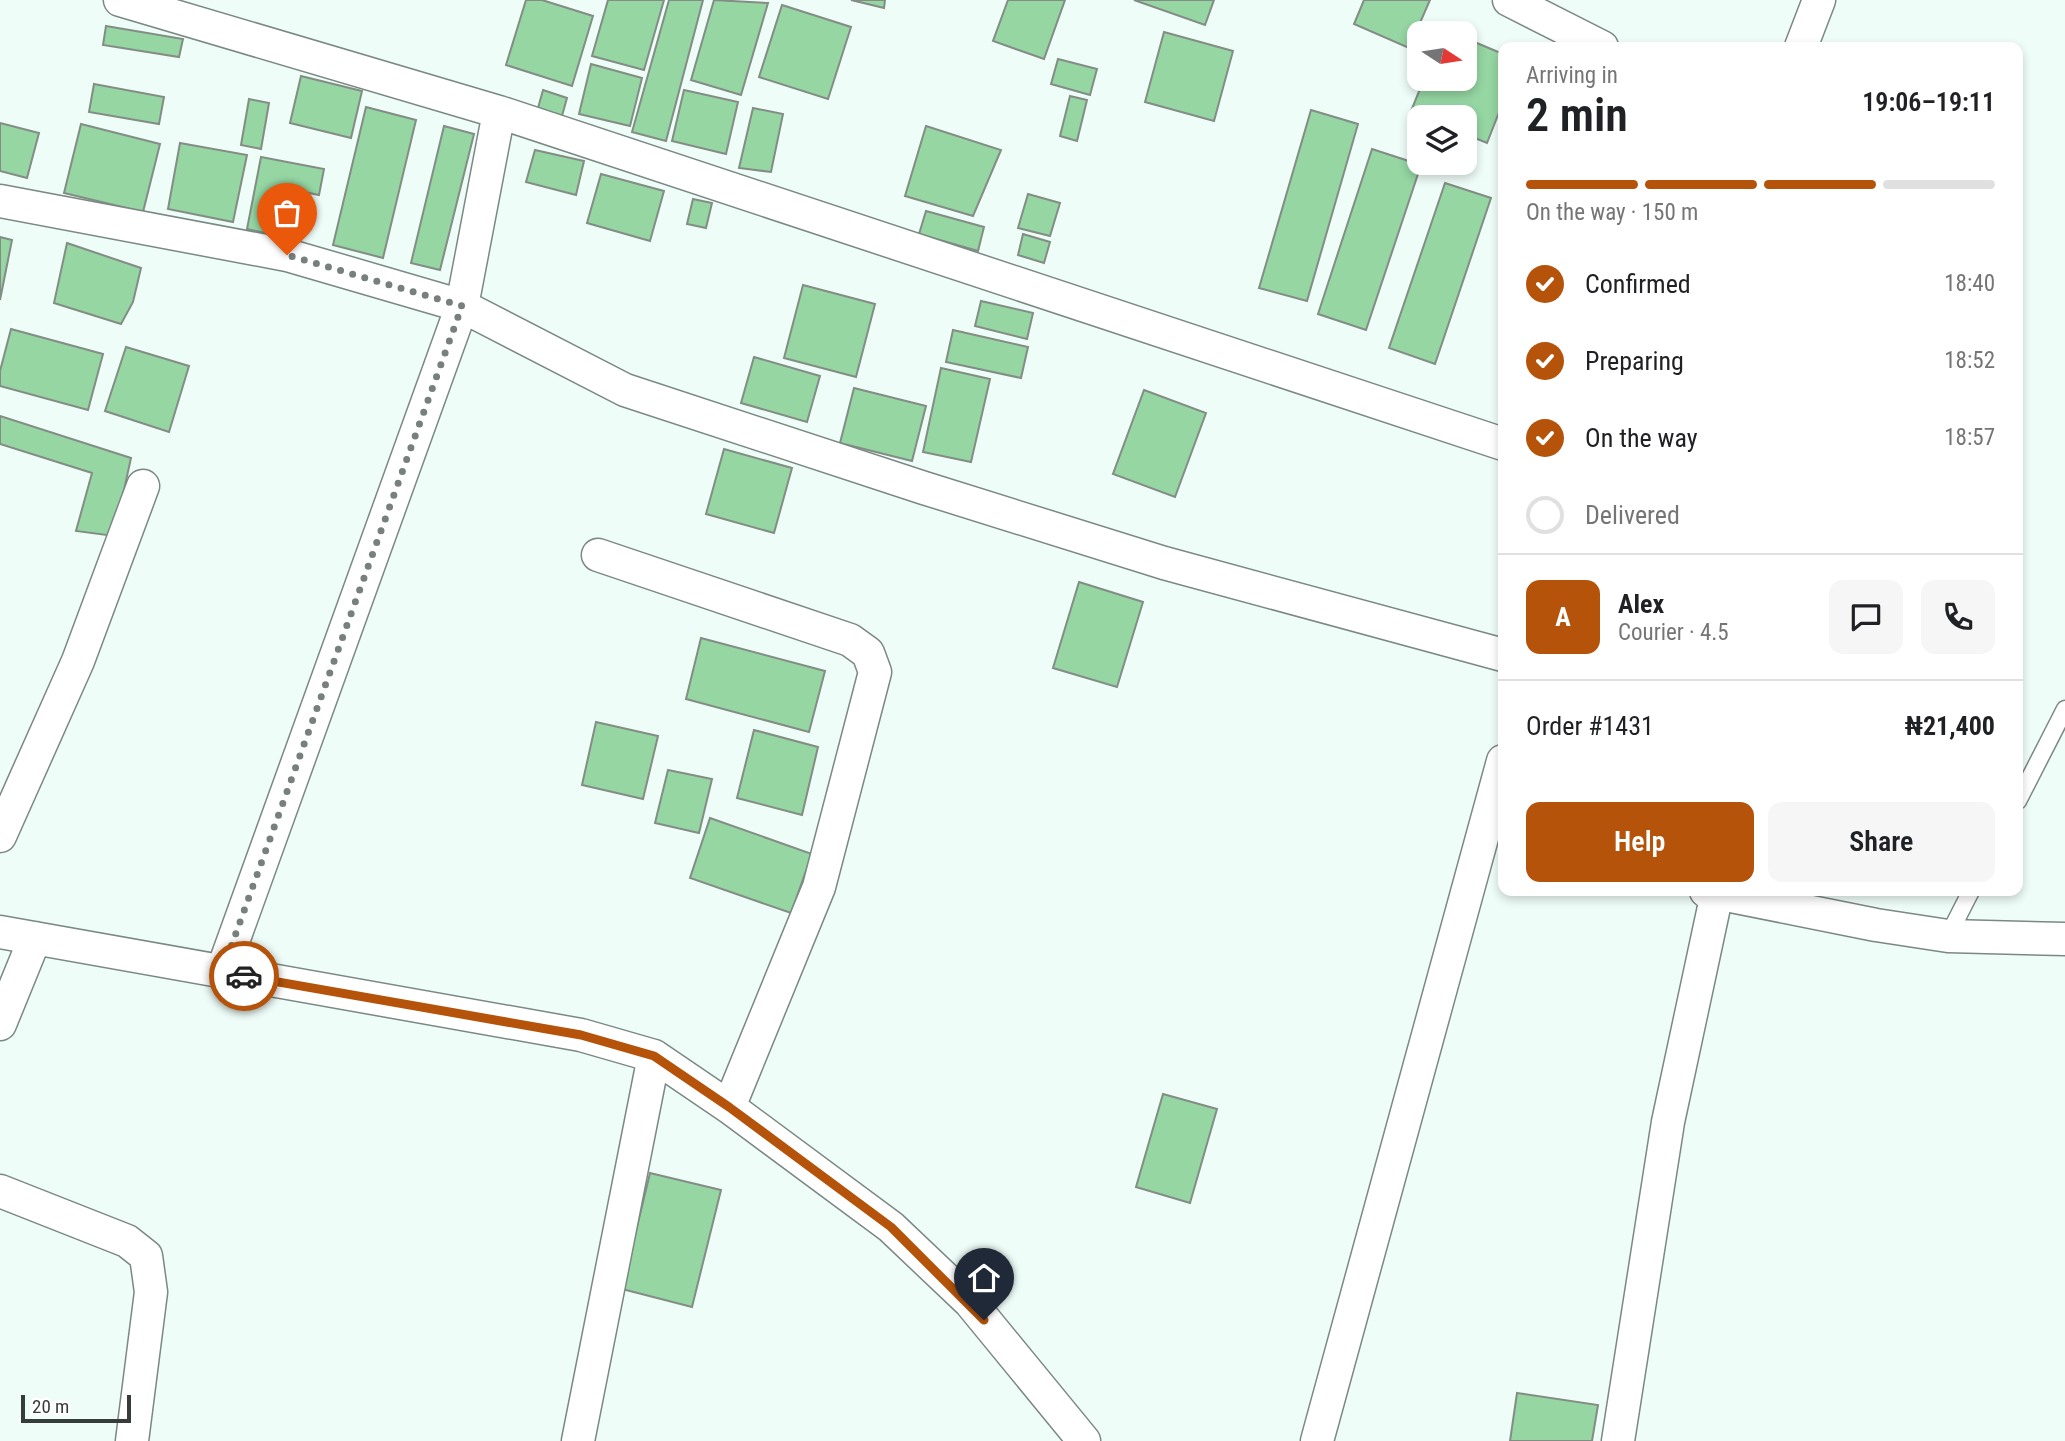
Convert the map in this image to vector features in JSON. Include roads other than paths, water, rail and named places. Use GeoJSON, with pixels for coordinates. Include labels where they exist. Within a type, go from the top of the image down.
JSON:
{"type":"FeatureCollection","features":[{"type":"Feature","properties":{"kind":"street"},"geometry":{"type":"LineString","coordinates":[[120,0],[499,112],[1498,442]]}},
{"type":"Feature","properties":{"kind":"street"},"geometry":{"type":"LineString","coordinates":[[1509,0],[1592,42]]}},
{"type":"Feature","properties":{"kind":"street"},"geometry":{"type":"LineString","coordinates":[[1803,42],[1819,0]]}},
{"type":"Feature","properties":{"kind":"street"},"geometry":{"type":"LineString","coordinates":[[222,972],[462,306],[499,112]]}},
{"type":"Feature","properties":{"kind":"street"},"geometry":{"type":"LineString","coordinates":[[0,201],[287,255],[462,306],[625,390],[1164,563],[1498,654]]}},
{"type":"Feature","properties":{"kind":"street"},"geometry":{"type":"LineString","coordinates":[[0,836],[78,661],[143,486]]}},
{"type":"Feature","properties":{"kind":"street"},"geometry":{"type":"LineString","coordinates":[[598,555],[850,640],[868,653],[875,672],[819,887],[729,1107]]}},
{"type":"Feature","properties":{"kind":"street"},"geometry":{"type":"LineString","coordinates":[[1317,1441],[1493,836],[1498,798]]}},
{"type":"Feature","properties":{"kind":"street"},"geometry":{"type":"LineString","coordinates":[[1618,1441],[1668,1122],[1711,896]]}},
{"type":"Feature","properties":{"kind":"street"},"geometry":{"type":"LineString","coordinates":[[1731,896],[1876,926],[1948,936],[2065,939]]}},
{"type":"Feature","properties":{"kind":"street"},"geometry":{"type":"LineString","coordinates":[[0,932],[581,1035],[654,1056],[729,1107],[891,1227],[970,1302],[1084,1441]]}},
{"type":"Feature","properties":{"kind":"street"},"geometry":{"type":"LineString","coordinates":[[0,1024],[35,938]]}},
{"type":"Feature","properties":{"kind":"street"},"geometry":{"type":"LineString","coordinates":[[578,1441],[654,1056]]}},
{"type":"Feature","properties":{"kind":"street"},"geometry":{"type":"LineString","coordinates":[[0,1191],[127,1241],[146,1256],[150,1292],[132,1441]]}},
{"type":"Feature","properties":{"kind":"lane"},"geometry":{"type":"LineString","coordinates":[[2023,791],[2065,709]]}},
{"type":"Feature","properties":{"kind":"lane"},"geometry":{"type":"LineString","coordinates":[[1948,936],[1969,896]]}}]}
